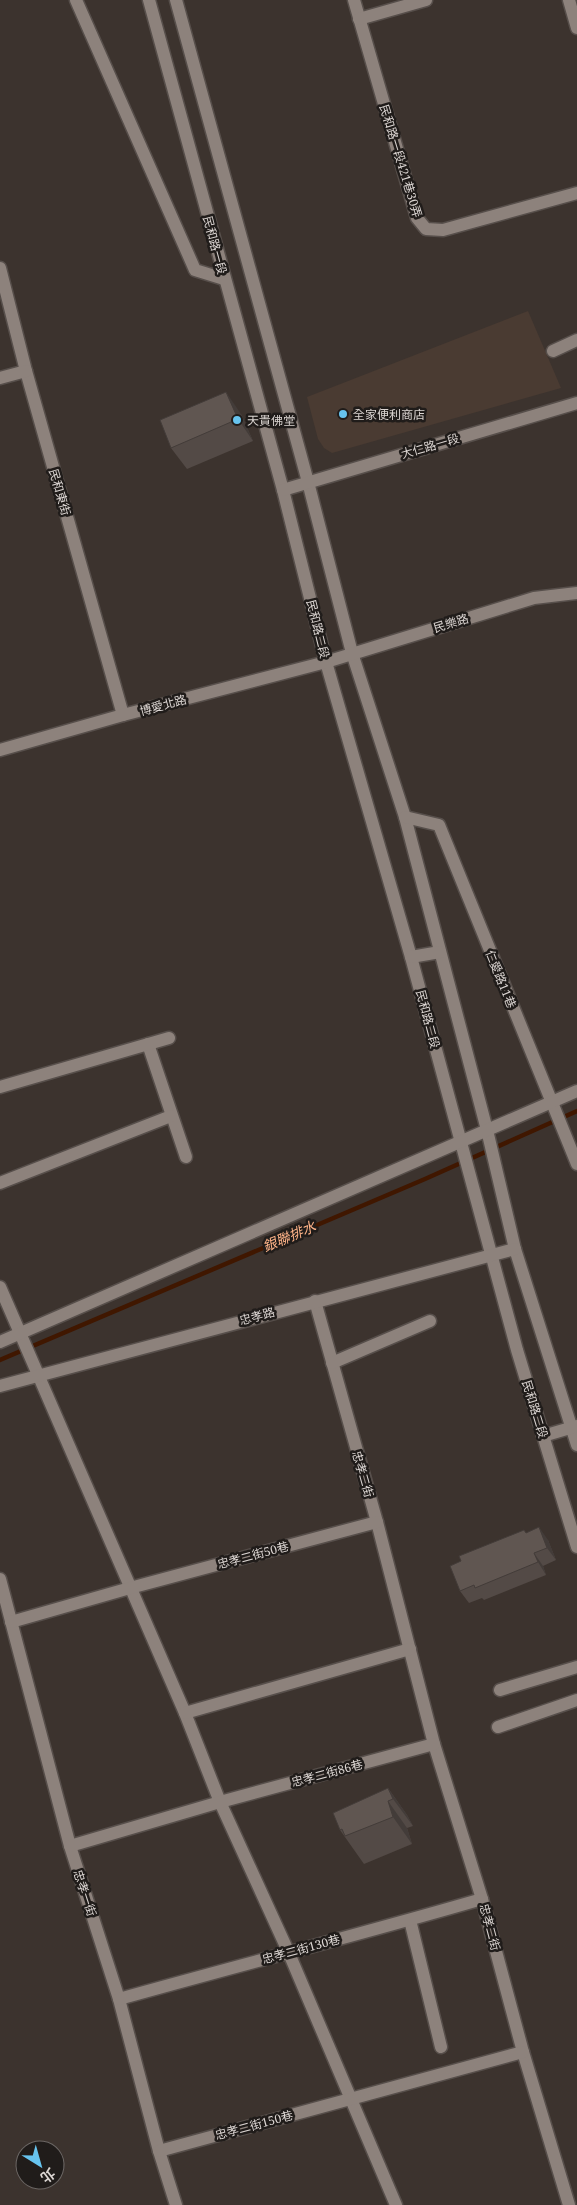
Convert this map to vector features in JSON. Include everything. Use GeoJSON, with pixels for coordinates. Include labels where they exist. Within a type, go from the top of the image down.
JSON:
{"type":"FeatureCollection","features":[{"type":"Feature","properties":{"kind":"street"},"geometry":{"type":"LineString","coordinates":[[76,0],[195,270],[224,279]]}},
{"type":"Feature","properties":{"kind":"street","name":"民和路一段"},"geometry":{"type":"LineString","coordinates":[[149,0],[283,490]]}},
{"type":"Feature","properties":{"kind":"street"},"geometry":{"type":"LineString","coordinates":[[176,0],[308,482],[352,653],[405,818],[515,1249],[575,1427],[577,1445]]}},
{"type":"Feature","properties":{"kind":"street","name":"民和路一段421巷30弄"},"geometry":{"type":"LineString","coordinates":[[354,0],[417,218],[426,229],[443,230],[577,193]]}},
{"type":"Feature","properties":{"kind":"street"},"geometry":{"type":"LineString","coordinates":[[359,19],[426,0]]}},
{"type":"Feature","properties":{"kind":"street"},"geometry":{"type":"LineString","coordinates":[[569,0],[577,28]]}},
{"type":"Feature","properties":{"kind":"street","name":"民和東街"},"geometry":{"type":"LineString","coordinates":[[0,268],[26,371],[124,715]]}},
{"type":"Feature","properties":{"kind":"street"},"geometry":{"type":"LineString","coordinates":[[553,351],[577,340]]}},
{"type":"Feature","properties":{"kind":"street"},"geometry":{"type":"LineString","coordinates":[[0,378],[26,371]]}},
{"type":"Feature","properties":{"kind":"street","name":"大仁路一段"},"geometry":{"type":"LineString","coordinates":[[283,490],[577,403]]}},
{"type":"Feature","properties":{"kind":"street","name":"民和路二段"},"geometry":{"type":"LineString","coordinates":[[283,490],[326,662],[411,957],[491,1255],[577,1547]]}},
{"type":"Feature","properties":{"kind":"street","name":"民樂路"},"geometry":{"type":"LineString","coordinates":[[326,662],[534,598],[577,594]]}},
{"type":"Feature","properties":{"kind":"street","name":"博愛北路"},"geometry":{"type":"LineString","coordinates":[[0,750],[326,662]]}},
{"type":"Feature","properties":{"kind":"street","name":"仁愛路11巷"},"geometry":{"type":"LineString","coordinates":[[405,818],[439,825],[577,1164]]}},
{"type":"Feature","properties":{"kind":"street"},"geometry":{"type":"LineString","coordinates":[[411,957],[440,952]]}},
{"type":"Feature","properties":{"kind":"street"},"geometry":{"type":"LineString","coordinates":[[0,1087],[169,1038]]}},
{"type":"Feature","properties":{"kind":"street"},"geometry":{"type":"LineString","coordinates":[[148,1044],[186,1157]]}},
{"type":"Feature","properties":{"kind":"street"},"geometry":{"type":"LineString","coordinates":[[0,1342],[462,1143],[486,1130],[577,1091]]}},
{"type":"Feature","properties":{"kind":"street"},"geometry":{"type":"LineString","coordinates":[[0,1183],[171,1116]]}},
{"type":"Feature","properties":{"kind":"street","name":"忠孝路"},"geometry":{"type":"LineString","coordinates":[[0,1386],[515,1249]]}},
{"type":"Feature","properties":{"kind":"street"},"geometry":{"type":"LineString","coordinates":[[0,1287],[185,1713],[220,1802],[288,1952],[396,2205]]}},
{"type":"Feature","properties":{"kind":"street","name":"忠孝二街"},"geometry":{"type":"LineString","coordinates":[[315,1301],[377,1522],[434,1744],[482,1899],[523,2052],[569,2205]]}},
{"type":"Feature","properties":{"kind":"street"},"geometry":{"type":"LineString","coordinates":[[332,1363],[430,1322]]}},
{"type":"Feature","properties":{"kind":"street"},"geometry":{"type":"LineString","coordinates":[[543,1436],[575,1427]]}},
{"type":"Feature","properties":{"kind":"street","name":"忠孝二街50巷"},"geometry":{"type":"LineString","coordinates":[[11,1622],[377,1522]]}},
{"type":"Feature","properties":{"kind":"street","name":"忠孝一街"},"geometry":{"type":"LineString","coordinates":[[0,1579],[70,1846],[119,1998],[159,2151],[176,2205]]}},
{"type":"Feature","properties":{"kind":"street"},"geometry":{"type":"LineString","coordinates":[[185,1713],[410,1648]]}},
{"type":"Feature","properties":{"kind":"street"},"geometry":{"type":"LineString","coordinates":[[500,1690],[577,1667]]}},
{"type":"Feature","properties":{"kind":"street"},"geometry":{"type":"LineString","coordinates":[[498,1727],[577,1700]]}},
{"type":"Feature","properties":{"kind":"street","name":"忠孝二街86巷"},"geometry":{"type":"LineString","coordinates":[[70,1846],[220,1802],[434,1744]]}},
{"type":"Feature","properties":{"kind":"street","name":"忠孝二街130巷"},"geometry":{"type":"LineString","coordinates":[[119,1998],[482,1899]]}},
{"type":"Feature","properties":{"kind":"street"},"geometry":{"type":"LineString","coordinates":[[410,1920],[441,2047]]}},
{"type":"Feature","properties":{"kind":"street","name":"忠孝二街150巷"},"geometry":{"type":"LineString","coordinates":[[159,2151],[523,2052]]}},
{"type":"Feature","properties":{"kind":"shaded area"},"geometry":{"type":"Polygon","coordinates":[[[528,311],[561,388],[332,453],[324,448],[318,439],[307,397],[528,311]]]}},
{"type":"Feature","properties":{"kind":"building"},"geometry":{"type":"Polygon","coordinates":[[[226,392],[238,419],[171,448],[160,420],[226,392]]]}},
{"type":"Feature","properties":{"kind":"building"},"geometry":{"type":"Polygon","coordinates":[[[539,1527],[547,1548],[534,1553],[538,1562],[475,1588],[474,1585],[460,1591],[450,1566],[461,1561],[459,1556],[524,1530],[526,1533],[539,1527]]]}},
{"type":"Feature","properties":{"kind":"building"},"geometry":{"type":"Polygon","coordinates":[[[388,1788],[393,1799],[388,1801],[393,1817],[345,1836],[342,1829],[340,1830],[333,1813],[388,1788]]]}},
{"type":"Feature","properties":{"kind":"waterway","name":"銀聯排水"},"geometry":{"type":"LineString","coordinates":[[0,1360],[425,1179],[577,1111]]}},
{"type":"Feature","properties":{"kind":"place","name":"全家便利商店"},"geometry":{"type":"Point","coordinates":[343,414]}},
{"type":"Feature","properties":{"kind":"place","name":"天貴佛堂"},"geometry":{"type":"Point","coordinates":[237,420]}}]}
